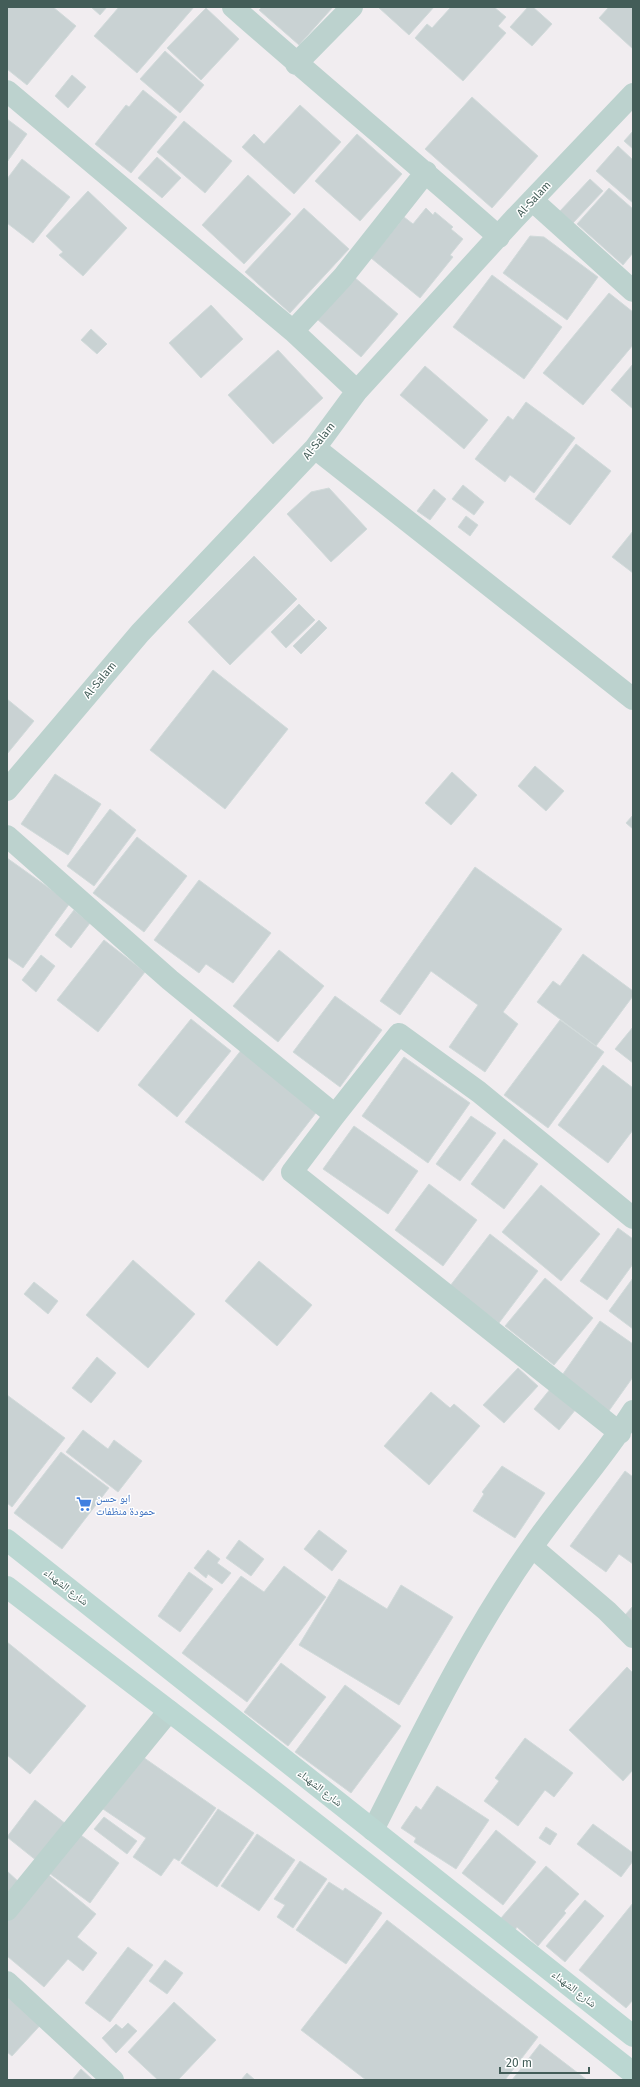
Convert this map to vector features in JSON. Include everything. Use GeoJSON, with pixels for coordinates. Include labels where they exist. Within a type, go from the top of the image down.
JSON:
{"type":"FeatureCollection","features":[{"type":"Feature","properties":{"kind":"main road","name":"شارع الشهداء"},"geometry":{"type":"LineString","coordinates":[[7,1540],[633,2036]]}},
{"type":"Feature","properties":{"kind":"main road"},"geometry":{"type":"LineString","coordinates":[[7,1587],[169,1711],[633,2073]]}},
{"type":"Feature","properties":{"kind":"street"},"geometry":{"type":"LineString","coordinates":[[233,7],[296,64],[426,172],[498,237]]}},
{"type":"Feature","properties":{"kind":"street"},"geometry":{"type":"LineString","coordinates":[[296,64],[352,7]]}},
{"type":"Feature","properties":{"kind":"street"},"geometry":{"type":"LineString","coordinates":[[7,91],[294,331],[358,391]]}},
{"type":"Feature","properties":{"kind":"street","name":"Al-Salam"},"geometry":{"type":"LineString","coordinates":[[7,790],[140,633],[315,448],[358,391],[532,200],[633,94]]}},
{"type":"Feature","properties":{"kind":"street"},"geometry":{"type":"LineString","coordinates":[[294,331],[344,277],[426,172]]}},
{"type":"Feature","properties":{"kind":"street"},"geometry":{"type":"LineString","coordinates":[[532,200],[633,291]]}},
{"type":"Feature","properties":{"kind":"street"},"geometry":{"type":"LineString","coordinates":[[315,448],[633,699]]}},
{"type":"Feature","properties":{"kind":"street"},"geometry":{"type":"LineString","coordinates":[[7,836],[170,980],[335,1115]]}},
{"type":"Feature","properties":{"kind":"street"},"geometry":{"type":"LineString","coordinates":[[620,1433],[292,1172],[399,1034],[479,1092],[633,1218]]}},
{"type":"Feature","properties":{"kind":"street"},"geometry":{"type":"LineString","coordinates":[[373,1830],[460,1660],[532,1547],[620,1433],[633,1411]]}},
{"type":"Feature","properties":{"kind":"street"},"geometry":{"type":"LineString","coordinates":[[532,1547],[607,1611],[633,1637]]}},
{"type":"Feature","properties":{"kind":"street"},"geometry":{"type":"LineString","coordinates":[[7,1910],[169,1711]]}},
{"type":"Feature","properties":{"kind":"street"},"geometry":{"type":"LineString","coordinates":[[7,1982],[113,2080]]}},
{"type":"Feature","properties":{"kind":"building"},"geometry":{"type":"Polygon","coordinates":[[[7,7],[53,7],[76,26],[27,85],[7,69],[7,7]]]}},
{"type":"Feature","properties":{"kind":"building"},"geometry":{"type":"Polygon","coordinates":[[[91,7],[107,7],[100,15],[91,7]]]}},
{"type":"Feature","properties":{"kind":"building"},"geometry":{"type":"Polygon","coordinates":[[[119,7],[194,7],[137,73],[94,36],[119,7]]]}},
{"type":"Feature","properties":{"kind":"building"},"geometry":{"type":"Polygon","coordinates":[[[262,7],[333,7],[299,45],[259,10],[262,7]]]}},
{"type":"Feature","properties":{"kind":"building"},"geometry":{"type":"Polygon","coordinates":[[[378,7],[434,7],[409,35],[378,7]]]}},
{"type":"Feature","properties":{"kind":"building"},"geometry":{"type":"Polygon","coordinates":[[[451,7],[494,7],[506,17],[498,26],[506,33],[463,81],[415,38],[427,24],[432,28],[451,7]]]}},
{"type":"Feature","properties":{"kind":"building"},"geometry":{"type":"Polygon","coordinates":[[[528,7],[533,7],[552,24],[532,46],[510,27],[528,7]]]}},
{"type":"Feature","properties":{"kind":"building"},"geometry":{"type":"Polygon","coordinates":[[[609,7],[633,7],[633,49],[599,18],[609,7]]]}},
{"type":"Feature","properties":{"kind":"building"},"geometry":{"type":"Polygon","coordinates":[[[206,8],[239,39],[201,80],[167,48],[206,8]]]}},
{"type":"Feature","properties":{"kind":"building"},"geometry":{"type":"Polygon","coordinates":[[[165,51],[204,85],[180,113],[140,79],[165,51]]]}},
{"type":"Feature","properties":{"kind":"building"},"geometry":{"type":"Polygon","coordinates":[[[72,75],[86,87],[68,108],[55,96],[72,75]]]}},
{"type":"Feature","properties":{"kind":"building"},"geometry":{"type":"Polygon","coordinates":[[[143,90],[177,117],[131,173],[95,144],[126,105],[129,107],[143,90]]]}},
{"type":"Feature","properties":{"kind":"building"},"geometry":{"type":"Polygon","coordinates":[[[472,97],[538,156],[492,208],[425,149],[472,97]]]}},
{"type":"Feature","properties":{"kind":"building"},"geometry":{"type":"Polygon","coordinates":[[[300,105],[341,142],[294,194],[242,147],[254,134],[264,144],[300,105]]]}},
{"type":"Feature","properties":{"kind":"building"},"geometry":{"type":"Polygon","coordinates":[[[7,119],[27,134],[7,162],[7,119]]]}},
{"type":"Feature","properties":{"kind":"building"},"geometry":{"type":"Polygon","coordinates":[[[184,121],[232,161],[205,193],[157,152],[184,121]]]}},
{"type":"Feature","properties":{"kind":"building"},"geometry":{"type":"Polygon","coordinates":[[[633,131],[633,149],[624,141],[633,131]]]}},
{"type":"Feature","properties":{"kind":"building"},"geometry":{"type":"Polygon","coordinates":[[[357,134],[402,174],[360,221],[315,181],[357,134]]]}},
{"type":"Feature","properties":{"kind":"building"},"geometry":{"type":"Polygon","coordinates":[[[618,146],[633,160],[633,203],[596,171],[618,146]]]}},
{"type":"Feature","properties":{"kind":"building"},"geometry":{"type":"Polygon","coordinates":[[[157,157],[181,178],[162,198],[138,178],[157,157]]]}},
{"type":"Feature","properties":{"kind":"building"},"geometry":{"type":"Polygon","coordinates":[[[22,159],[70,197],[33,243],[7,223],[7,179],[22,159]]]}},
{"type":"Feature","properties":{"kind":"building"},"geometry":{"type":"Polygon","coordinates":[[[248,175],[291,214],[244,264],[202,225],[248,175]]]}},
{"type":"Feature","properties":{"kind":"building"},"geometry":{"type":"Polygon","coordinates":[[[590,179],[603,191],[573,223],[560,211],[590,179]]]}},
{"type":"Feature","properties":{"kind":"building"},"geometry":{"type":"Polygon","coordinates":[[[609,188],[633,209],[633,253],[623,265],[577,224],[609,188]]]}},
{"type":"Feature","properties":{"kind":"building"},"geometry":{"type":"Polygon","coordinates":[[[88,191],[127,228],[83,276],[59,255],[63,252],[46,236],[88,191]]]}},
{"type":"Feature","properties":{"kind":"building"},"geometry":{"type":"Polygon","coordinates":[[[304,208],[349,249],[290,313],[245,272],[304,208]]]}},
{"type":"Feature","properties":{"kind":"building"},"geometry":{"type":"Polygon","coordinates":[[[426,208],[433,215],[435,212],[453,227],[451,229],[463,239],[450,255],[453,257],[420,298],[371,258],[404,217],[413,224],[426,208]]]}},
{"type":"Feature","properties":{"kind":"building"},"geometry":{"type":"Polygon","coordinates":[[[530,236],[544,237],[598,277],[567,320],[503,273],[530,236]]]}},
{"type":"Feature","properties":{"kind":"building"},"geometry":{"type":"Polygon","coordinates":[[[492,275],[562,327],[524,379],[453,327],[492,275]]]}},
{"type":"Feature","properties":{"kind":"building"},"geometry":{"type":"Polygon","coordinates":[[[354,277],[398,314],[361,357],[317,319],[354,277]]]}},
{"type":"Feature","properties":{"kind":"building"},"geometry":{"type":"Polygon","coordinates":[[[609,293],[633,312],[633,345],[583,405],[543,373],[609,293]]]}},
{"type":"Feature","properties":{"kind":"building"},"geometry":{"type":"Polygon","coordinates":[[[211,305],[243,339],[201,378],[169,343],[211,305]]]}},
{"type":"Feature","properties":{"kind":"building"},"geometry":{"type":"Polygon","coordinates":[[[91,329],[107,344],[97,354],[81,340],[91,329]]]}},
{"type":"Feature","properties":{"kind":"building"},"geometry":{"type":"Polygon","coordinates":[[[278,350],[323,398],[273,444],[228,395],[278,350]]]}},
{"type":"Feature","properties":{"kind":"building"},"geometry":{"type":"Polygon","coordinates":[[[633,364],[633,409],[611,390],[633,364]]]}},
{"type":"Feature","properties":{"kind":"building"},"geometry":{"type":"Polygon","coordinates":[[[425,366],[488,420],[464,449],[400,395],[425,366]]]}},
{"type":"Feature","properties":{"kind":"building"},"geometry":{"type":"Polygon","coordinates":[[[526,402],[575,438],[534,493],[510,475],[505,482],[475,459],[508,416],[513,420],[526,402]]]}},
{"type":"Feature","properties":{"kind":"building"},"geometry":{"type":"Polygon","coordinates":[[[576,444],[611,471],[570,525],[535,499],[576,444]]]}},
{"type":"Feature","properties":{"kind":"building"},"geometry":{"type":"Polygon","coordinates":[[[463,485],[484,502],[474,515],[452,499],[463,485]]]}},
{"type":"Feature","properties":{"kind":"building"},"geometry":{"type":"Polygon","coordinates":[[[329,488],[367,529],[331,562],[287,514],[311,492],[329,488]]]}},
{"type":"Feature","properties":{"kind":"building"},"geometry":{"type":"Polygon","coordinates":[[[434,489],[446,499],[430,520],[417,511],[434,489]]]}},
{"type":"Feature","properties":{"kind":"building"},"geometry":{"type":"Polygon","coordinates":[[[466,516],[478,525],[470,536],[458,527],[466,516]]]}},
{"type":"Feature","properties":{"kind":"building"},"geometry":{"type":"Polygon","coordinates":[[[633,531],[633,573],[612,557],[633,531]]]}},
{"type":"Feature","properties":{"kind":"building"},"geometry":{"type":"Polygon","coordinates":[[[254,556],[297,599],[230,665],[188,622],[254,556]]]}},
{"type":"Feature","properties":{"kind":"building"},"geometry":{"type":"Polygon","coordinates":[[[299,604],[315,620],[286,648],[271,632],[299,604]]]}},
{"type":"Feature","properties":{"kind":"building"},"geometry":{"type":"Polygon","coordinates":[[[319,620],[327,628],[301,654],[293,646],[319,620]]]}},
{"type":"Feature","properties":{"kind":"building"},"geometry":{"type":"Polygon","coordinates":[[[213,670],[288,729],[225,809],[150,750],[213,670]]]}},
{"type":"Feature","properties":{"kind":"building"},"geometry":{"type":"Polygon","coordinates":[[[7,699],[34,721],[7,754],[7,699]]]}},
{"type":"Feature","properties":{"kind":"building"},"geometry":{"type":"Polygon","coordinates":[[[535,766],[564,791],[546,811],[518,786],[535,766]]]}},
{"type":"Feature","properties":{"kind":"building"},"geometry":{"type":"Polygon","coordinates":[[[452,772],[477,795],[451,825],[425,803],[452,772]]]}},
{"type":"Feature","properties":{"kind":"building"},"geometry":{"type":"Polygon","coordinates":[[[55,774],[101,804],[68,855],[21,824],[55,774]]]}},
{"type":"Feature","properties":{"kind":"building"},"geometry":{"type":"Polygon","coordinates":[[[110,809],[136,830],[94,886],[67,866],[110,809]]]}},
{"type":"Feature","properties":{"kind":"building"},"geometry":{"type":"Polygon","coordinates":[[[633,815],[633,829],[626,823],[633,815]]]}},
{"type":"Feature","properties":{"kind":"building"},"geometry":{"type":"Polygon","coordinates":[[[137,837],[187,876],[144,932],[93,893],[137,837]]]}},
{"type":"Feature","properties":{"kind":"building"},"geometry":{"type":"Polygon","coordinates":[[[7,858],[70,903],[23,968],[7,957],[7,858]]]}},
{"type":"Feature","properties":{"kind":"building"},"geometry":{"type":"Polygon","coordinates":[[[475,867],[562,929],[503,1012],[518,1024],[485,1072],[449,1047],[478,1005],[431,971],[400,1015],[380,1001],[475,867]]]}},
{"type":"Feature","properties":{"kind":"building"},"geometry":{"type":"Polygon","coordinates":[[[199,880],[271,933],[233,983],[206,964],[199,973],[154,940],[199,880]]]}},
{"type":"Feature","properties":{"kind":"building"},"geometry":{"type":"Polygon","coordinates":[[[74,910],[90,923],[71,948],[55,935],[74,910]]]}},
{"type":"Feature","properties":{"kind":"building"},"geometry":{"type":"Polygon","coordinates":[[[104,940],[145,972],[98,1032],[57,1000],[104,940]]]}},
{"type":"Feature","properties":{"kind":"building"},"geometry":{"type":"Polygon","coordinates":[[[279,950],[324,986],[278,1042],[233,1006],[279,950]]]}},
{"type":"Feature","properties":{"kind":"building"},"geometry":{"type":"Polygon","coordinates":[[[583,954],[633,991],[633,996],[596,1046],[537,1002],[553,981],[560,986],[583,954]]]}},
{"type":"Feature","properties":{"kind":"building"},"geometry":{"type":"Polygon","coordinates":[[[41,955],[55,966],[36,992],[22,980],[41,955]]]}},
{"type":"Feature","properties":{"kind":"building"},"geometry":{"type":"Polygon","coordinates":[[[335,996],[382,1030],[340,1087],[293,1052],[335,996]]]}},
{"type":"Feature","properties":{"kind":"building"},"geometry":{"type":"Polygon","coordinates":[[[191,1019],[231,1051],[177,1117],[138,1085],[191,1019]]]}},
{"type":"Feature","properties":{"kind":"building"},"geometry":{"type":"Polygon","coordinates":[[[560,1020],[604,1052],[548,1128],[504,1095],[560,1020]]]}},
{"type":"Feature","properties":{"kind":"building"},"geometry":{"type":"Polygon","coordinates":[[[633,1027],[633,1063],[615,1049],[633,1027]]]}},
{"type":"Feature","properties":{"kind":"building"},"geometry":{"type":"Polygon","coordinates":[[[242,1049],[319,1109],[263,1181],[185,1122],[242,1049]]]}},
{"type":"Feature","properties":{"kind":"building"},"geometry":{"type":"Polygon","coordinates":[[[404,1057],[470,1103],[428,1163],[362,1116],[404,1057]]]}},
{"type":"Feature","properties":{"kind":"building"},"geometry":{"type":"Polygon","coordinates":[[[603,1065],[633,1088],[633,1130],[608,1163],[558,1125],[603,1065]]]}},
{"type":"Feature","properties":{"kind":"building"},"geometry":{"type":"Polygon","coordinates":[[[471,1116],[496,1133],[460,1181],[436,1164],[471,1116]]]}},
{"type":"Feature","properties":{"kind":"building"},"geometry":{"type":"Polygon","coordinates":[[[354,1126],[418,1171],[388,1214],[323,1169],[354,1126]]]}},
{"type":"Feature","properties":{"kind":"building"},"geometry":{"type":"Polygon","coordinates":[[[504,1139],[538,1164],[504,1209],[471,1184],[504,1139]]]}},
{"type":"Feature","properties":{"kind":"building"},"geometry":{"type":"Polygon","coordinates":[[[429,1184],[477,1220],[443,1266],[395,1230],[429,1184]]]}},
{"type":"Feature","properties":{"kind":"building"},"geometry":{"type":"Polygon","coordinates":[[[541,1185],[600,1234],[561,1281],[502,1232],[541,1185]]]}},
{"type":"Feature","properties":{"kind":"building"},"geometry":{"type":"Polygon","coordinates":[[[618,1228],[633,1239],[633,1264],[607,1300],[580,1281],[618,1228]]]}},
{"type":"Feature","properties":{"kind":"building"},"geometry":{"type":"Polygon","coordinates":[[[490,1234],[538,1271],[499,1323],[450,1286],[490,1234]]]}},
{"type":"Feature","properties":{"kind":"building"},"geometry":{"type":"Polygon","coordinates":[[[133,1260],[195,1314],[148,1368],[86,1315],[133,1260]]]}},
{"type":"Feature","properties":{"kind":"building"},"geometry":{"type":"Polygon","coordinates":[[[259,1261],[312,1305],[277,1346],[225,1301],[259,1261]]]}},
{"type":"Feature","properties":{"kind":"building"},"geometry":{"type":"Polygon","coordinates":[[[545,1278],[593,1318],[554,1365],[505,1326],[545,1278]]]}},
{"type":"Feature","properties":{"kind":"building"},"geometry":{"type":"Polygon","coordinates":[[[633,1278],[633,1329],[609,1311],[633,1278]]]}},
{"type":"Feature","properties":{"kind":"building"},"geometry":{"type":"Polygon","coordinates":[[[34,1282],[58,1301],[48,1314],[24,1294],[34,1282]]]}},
{"type":"Feature","properties":{"kind":"building"},"geometry":{"type":"Polygon","coordinates":[[[600,1321],[633,1344],[633,1377],[606,1415],[558,1381],[600,1321]]]}},
{"type":"Feature","properties":{"kind":"building"},"geometry":{"type":"Polygon","coordinates":[[[97,1357],[116,1373],[91,1403],[72,1388],[97,1357]]]}},
{"type":"Feature","properties":{"kind":"building"},"geometry":{"type":"Polygon","coordinates":[[[518,1368],[538,1386],[504,1423],[483,1405],[518,1368]]]}},
{"type":"Feature","properties":{"kind":"building"},"geometry":{"type":"Polygon","coordinates":[[[551,1388],[576,1409],[559,1430],[534,1409],[551,1388]]]}},
{"type":"Feature","properties":{"kind":"building"},"geometry":{"type":"Polygon","coordinates":[[[431,1392],[450,1408],[454,1404],[480,1426],[429,1485],[384,1446],[431,1392]]]}},
{"type":"Feature","properties":{"kind":"building"},"geometry":{"type":"Polygon","coordinates":[[[7,1395],[65,1438],[12,1507],[7,1503],[7,1395]]]}},
{"type":"Feature","properties":{"kind":"building"},"geometry":{"type":"Polygon","coordinates":[[[83,1430],[108,1449],[114,1440],[142,1461],[118,1492],[66,1452],[83,1430]]]}},
{"type":"Feature","properties":{"kind":"building"},"geometry":{"type":"Polygon","coordinates":[[[61,1452],[109,1488],[62,1549],[14,1513],[61,1452]]]}},
{"type":"Feature","properties":{"kind":"building"},"geometry":{"type":"Polygon","coordinates":[[[502,1466],[545,1493],[515,1538],[473,1511],[484,1494],[482,1492],[502,1466]]]}},
{"type":"Feature","properties":{"kind":"building"},"geometry":{"type":"Polygon","coordinates":[[[625,1471],[633,1477],[633,1564],[619,1554],[606,1572],[570,1546],[625,1471]]]}},
{"type":"Feature","properties":{"kind":"building"},"geometry":{"type":"Polygon","coordinates":[[[319,1530],[347,1551],[332,1571],[304,1549],[319,1530]]]}},
{"type":"Feature","properties":{"kind":"building"},"geometry":{"type":"Polygon","coordinates":[[[239,1540],[264,1559],[251,1576],[226,1558],[239,1540]]]}},
{"type":"Feature","properties":{"kind":"building"},"geometry":{"type":"Polygon","coordinates":[[[208,1550],[220,1559],[217,1563],[231,1573],[222,1584],[208,1574],[206,1578],[194,1568],[208,1550]]]}},
{"type":"Feature","properties":{"kind":"building"},"geometry":{"type":"Polygon","coordinates":[[[284,1566],[326,1597],[247,1702],[182,1653],[241,1576],[264,1592],[284,1566]]]}},
{"type":"Feature","properties":{"kind":"building"},"geometry":{"type":"Polygon","coordinates":[[[189,1572],[213,1589],[180,1632],[158,1616],[189,1572]]]}},
{"type":"Feature","properties":{"kind":"building"},"geometry":{"type":"Polygon","coordinates":[[[339,1579],[387,1609],[401,1585],[453,1617],[399,1705],[299,1645],[339,1579]]]}},
{"type":"Feature","properties":{"kind":"building"},"geometry":{"type":"Polygon","coordinates":[[[633,1606],[633,1622],[625,1615],[633,1606]]]}},
{"type":"Feature","properties":{"kind":"building"},"geometry":{"type":"Polygon","coordinates":[[[7,1642],[86,1706],[30,1774],[7,1755],[7,1642]]]}},
{"type":"Feature","properties":{"kind":"building"},"geometry":{"type":"Polygon","coordinates":[[[281,1663],[326,1697],[288,1746],[244,1712],[281,1663]]]}},
{"type":"Feature","properties":{"kind":"building"},"geometry":{"type":"Polygon","coordinates":[[[627,1667],[633,1673],[633,1770],[623,1781],[569,1730],[627,1667]]]}},
{"type":"Feature","properties":{"kind":"building"},"geometry":{"type":"Polygon","coordinates":[[[345,1685],[401,1726],[351,1793],[295,1752],[345,1685]]]}},
{"type":"Feature","properties":{"kind":"building"},"geometry":{"type":"Polygon","coordinates":[[[525,1738],[573,1773],[554,1797],[545,1790],[518,1826],[484,1801],[499,1781],[495,1778],[525,1738]]]}},
{"type":"Feature","properties":{"kind":"building"},"geometry":{"type":"Polygon","coordinates":[[[140,1755],[216,1808],[179,1861],[174,1858],[161,1876],[133,1857],[146,1838],[103,1809],[140,1755]]]}},
{"type":"Feature","properties":{"kind":"building"},"geometry":{"type":"Polygon","coordinates":[[[437,1786],[489,1820],[456,1869],[414,1842],[416,1838],[401,1828],[416,1806],[421,1810],[437,1786]]]}},
{"type":"Feature","properties":{"kind":"building"},"geometry":{"type":"Polygon","coordinates":[[[35,1800],[66,1824],[37,1861],[7,1837],[35,1800]]]}},
{"type":"Feature","properties":{"kind":"building"},"geometry":{"type":"Polygon","coordinates":[[[218,1809],[254,1833],[217,1887],[181,1863],[218,1809]]]}},
{"type":"Feature","properties":{"kind":"building"},"geometry":{"type":"Polygon","coordinates":[[[104,1817],[137,1841],[127,1854],[94,1829],[104,1817]]]}},
{"type":"Feature","properties":{"kind":"building"},"geometry":{"type":"Polygon","coordinates":[[[593,1824],[633,1853],[633,1861],[621,1877],[577,1844],[593,1824]]]}},
{"type":"Feature","properties":{"kind":"building"},"geometry":{"type":"Polygon","coordinates":[[[546,1827],[557,1834],[550,1845],[539,1838],[546,1827]]]}},
{"type":"Feature","properties":{"kind":"building"},"geometry":{"type":"Polygon","coordinates":[[[496,1830],[536,1862],[503,1905],[462,1873],[496,1830]]]}},
{"type":"Feature","properties":{"kind":"building"},"geometry":{"type":"Polygon","coordinates":[[[78,1833],[119,1863],[90,1903],[49,1873],[78,1833]]]}},
{"type":"Feature","properties":{"kind":"building"},"geometry":{"type":"Polygon","coordinates":[[[257,1834],[295,1860],[259,1911],[221,1886],[257,1834]]]}},
{"type":"Feature","properties":{"kind":"building"},"geometry":{"type":"Polygon","coordinates":[[[300,1861],[327,1879],[293,1928],[277,1917],[285,1905],[274,1899],[300,1861]]]}},
{"type":"Feature","properties":{"kind":"building"},"geometry":{"type":"Polygon","coordinates":[[[546,1866],[579,1894],[564,1911],[566,1913],[538,1946],[517,1927],[515,1930],[501,1918],[546,1866]]]}},
{"type":"Feature","properties":{"kind":"building"},"geometry":{"type":"Polygon","coordinates":[[[7,1871],[21,1884],[7,1899],[7,1871]]]}},
{"type":"Feature","properties":{"kind":"building"},"geometry":{"type":"Polygon","coordinates":[[[45,1872],[96,1914],[77,1937],[97,1953],[83,1971],[68,1959],[44,1987],[7,1956],[7,1917],[45,1872]]]}},
{"type":"Feature","properties":{"kind":"building"},"geometry":{"type":"Polygon","coordinates":[[[329,1882],[343,1891],[345,1888],[382,1913],[346,1964],[296,1930],[329,1882]]]}},
{"type":"Feature","properties":{"kind":"building"},"geometry":{"type":"Polygon","coordinates":[[[585,1900],[604,1916],[565,1962],[546,1946],[585,1900]]]}},
{"type":"Feature","properties":{"kind":"building"},"geometry":{"type":"Polygon","coordinates":[[[633,1903],[633,2000],[626,2008],[579,1970],[633,1903]]]}},
{"type":"Feature","properties":{"kind":"building"},"geometry":{"type":"Polygon","coordinates":[[[387,1920],[538,2037],[505,2080],[366,2080],[301,2030],[387,1920]]]}},
{"type":"Feature","properties":{"kind":"building"},"geometry":{"type":"Polygon","coordinates":[[[128,1947],[153,1965],[110,2022],[85,2003],[128,1947]]]}},
{"type":"Feature","properties":{"kind":"building"},"geometry":{"type":"Polygon","coordinates":[[[165,1960],[183,1973],[167,1994],[149,1981],[165,1960]]]}},
{"type":"Feature","properties":{"kind":"building"},"geometry":{"type":"Polygon","coordinates":[[[7,1985],[46,2019],[12,2056],[7,2052],[7,1985]]]}},
{"type":"Feature","properties":{"kind":"building"},"geometry":{"type":"Polygon","coordinates":[[[174,2002],[216,2040],[178,2080],[158,2080],[128,2052],[174,2002]]]}},
{"type":"Feature","properties":{"kind":"building"},"geometry":{"type":"Polygon","coordinates":[[[128,2023],[137,2031],[116,2053],[102,2038],[116,2024],[122,2029],[128,2023]]]}},
{"type":"Feature","properties":{"kind":"building"},"geometry":{"type":"Polygon","coordinates":[[[540,2044],[587,2080],[512,2080],[540,2044]]]}},
{"type":"Feature","properties":{"kind":"building"},"geometry":{"type":"Polygon","coordinates":[[[81,2069],[93,2080],[72,2080],[81,2069]]]}},
{"type":"Feature","properties":{"kind":"building"},"geometry":{"type":"Polygon","coordinates":[[[247,2073],[255,2080],[241,2080],[247,2073]]]}},
{"type":"Feature","properties":{"kind":"place","name":"ابو حسن حمودة منظفات"},"geometry":{"type":"Point","coordinates":[84,1504]}}]}
